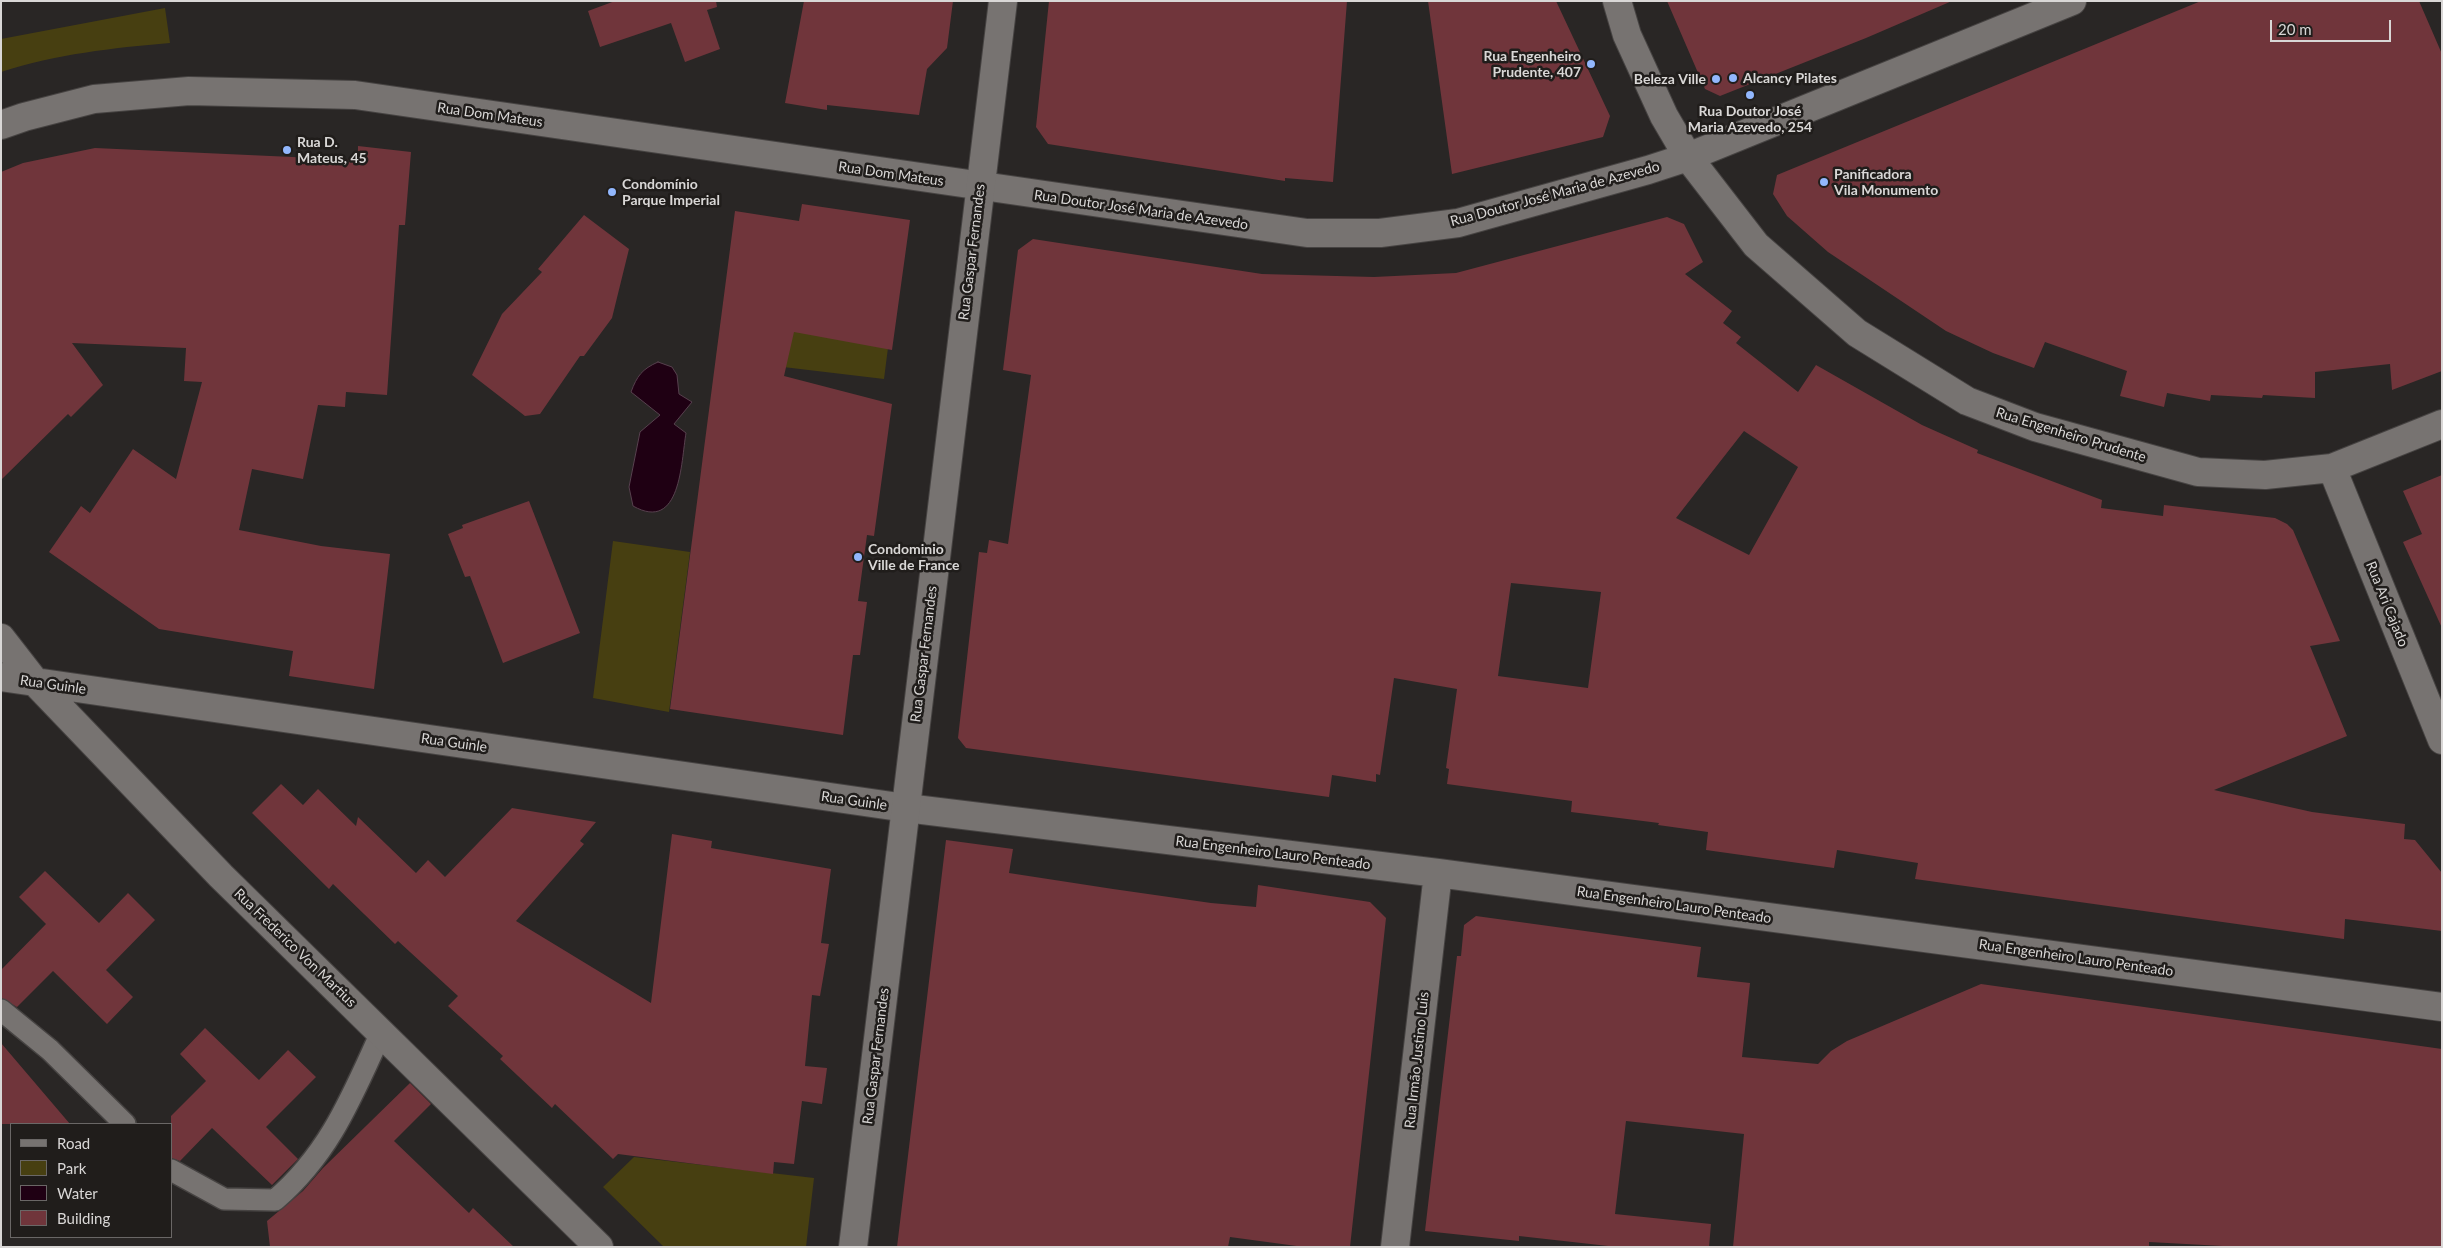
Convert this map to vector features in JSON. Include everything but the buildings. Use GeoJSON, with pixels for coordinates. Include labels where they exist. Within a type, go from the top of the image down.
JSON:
{"type":"FeatureCollection","features":[{"type":"Feature","properties":{"kind":"street","name":"Rua Gaspar Fernandes"},"geometry":{"type":"LineString","coordinates":[[853,1247],[1003,1]]}},
{"type":"Feature","properties":{"kind":"street","name":"Rua Engenheiro Prudente"},"geometry":{"type":"LineString","coordinates":[[1617,1],[1627,35],[1664,116],[1688,156],[1756,245],[1856,333],[1967,401],[2034,426],[2198,472],[2264,475],[2332,468],[2442,424]]}},
{"type":"Feature","properties":{"kind":"street","name":"Rua Doutor José Maria de Azevedo"},"geometry":{"type":"LineString","coordinates":[[980,187],[1307,233],[1380,233],[1458,222],[1593,186],[1688,156],[2072,1]]}},
{"type":"Feature","properties":{"kind":"street","name":"Rua Dom Mateus"},"geometry":{"type":"LineString","coordinates":[[1,125],[24,117],[94,99],[179,92],[355,95],[980,187]]}},
{"type":"Feature","properties":{"kind":"street","name":"Rua Ari Cajado"},"geometry":{"type":"LineString","coordinates":[[2332,468],[2442,740]]}},
{"type":"Feature","properties":{"kind":"street","name":"Rua Frederico Von Martius"},"geometry":{"type":"LineString","coordinates":[[1,638],[36,683],[221,876],[599,1247]]}},
{"type":"Feature","properties":{"kind":"street","name":"Rua Guinle"},"geometry":{"type":"LineString","coordinates":[[1,677],[906,808]]}},
{"type":"Feature","properties":{"kind":"street","name":"Rua Engenheiro Lauro Penteado"},"geometry":{"type":"LineString","coordinates":[[906,808],[1438,873],[2442,1007]]}},
{"type":"Feature","properties":{"kind":"street","name":"Rua Irmão Justino Luis"},"geometry":{"type":"LineString","coordinates":[[1396,1247],[1438,873]]}},
{"type":"Feature","properties":{"kind":"lane"},"geometry":{"type":"LineString","coordinates":[[1,1010],[50,1050],[123,1123]]}},
{"type":"Feature","properties":{"kind":"lane"},"geometry":{"type":"LineString","coordinates":[[172,1171],[224,1199],[276,1200],[297,1181],[338,1126],[381,1032]]}},
{"type":"Feature","properties":{"kind":"green space"},"geometry":{"type":"Polygon","coordinates":[[[165,8],[170,43],[85,53],[1,72],[1,39],[165,8]]]}},
{"type":"Feature","properties":{"kind":"green space"},"geometry":{"type":"Polygon","coordinates":[[[730,256],[890,332],[884,379],[716,359],[730,256]]]}},
{"type":"Feature","properties":{"kind":"green space"},"geometry":{"type":"Polygon","coordinates":[[[613,541],[690,552],[669,712],[593,698],[613,541]]]}},
{"type":"Feature","properties":{"kind":"green space"},"geometry":{"type":"Polygon","coordinates":[[[634,1157],[814,1178],[806,1247],[664,1247],[603,1187],[634,1157]]]}},
{"type":"Feature","properties":{"kind":"water"},"geometry":{"type":"Polygon","coordinates":[[[658,362],[672,367],[677,375],[679,394],[692,402],[674,424],[686,433],[676,491],[670,502],[661,510],[649,512],[633,506],[629,487],[640,432],[660,415],[631,392],[641,374],[648,367],[658,362]]]}},
{"type":"Feature","properties":{"kind":"place","name":"Rua Engenheiro Prudente, 407"},"geometry":{"type":"Point","coordinates":[1591,64]}},
{"type":"Feature","properties":{"kind":"place","name":"Alcancy Pilates"},"geometry":{"type":"Point","coordinates":[1733,78]}},
{"type":"Feature","properties":{"kind":"place","name":"Beleza Ville"},"geometry":{"type":"Point","coordinates":[1716,79]}},
{"type":"Feature","properties":{"kind":"place","name":"Rua Doutor José Maria Azevedo, 254"},"geometry":{"type":"Point","coordinates":[1750,95]}},
{"type":"Feature","properties":{"kind":"place","name":"Rua D. Mateus, 45"},"geometry":{"type":"Point","coordinates":[287,150]}},
{"type":"Feature","properties":{"kind":"place","name":"Panificadora Vila Monumento"},"geometry":{"type":"Point","coordinates":[1824,182]}},
{"type":"Feature","properties":{"kind":"place","name":"Condomínio Parque Imperial"},"geometry":{"type":"Point","coordinates":[612,192]}},
{"type":"Feature","properties":{"kind":"place","name":"Condominio Ville de France"},"geometry":{"type":"Point","coordinates":[858,557]}}]}
